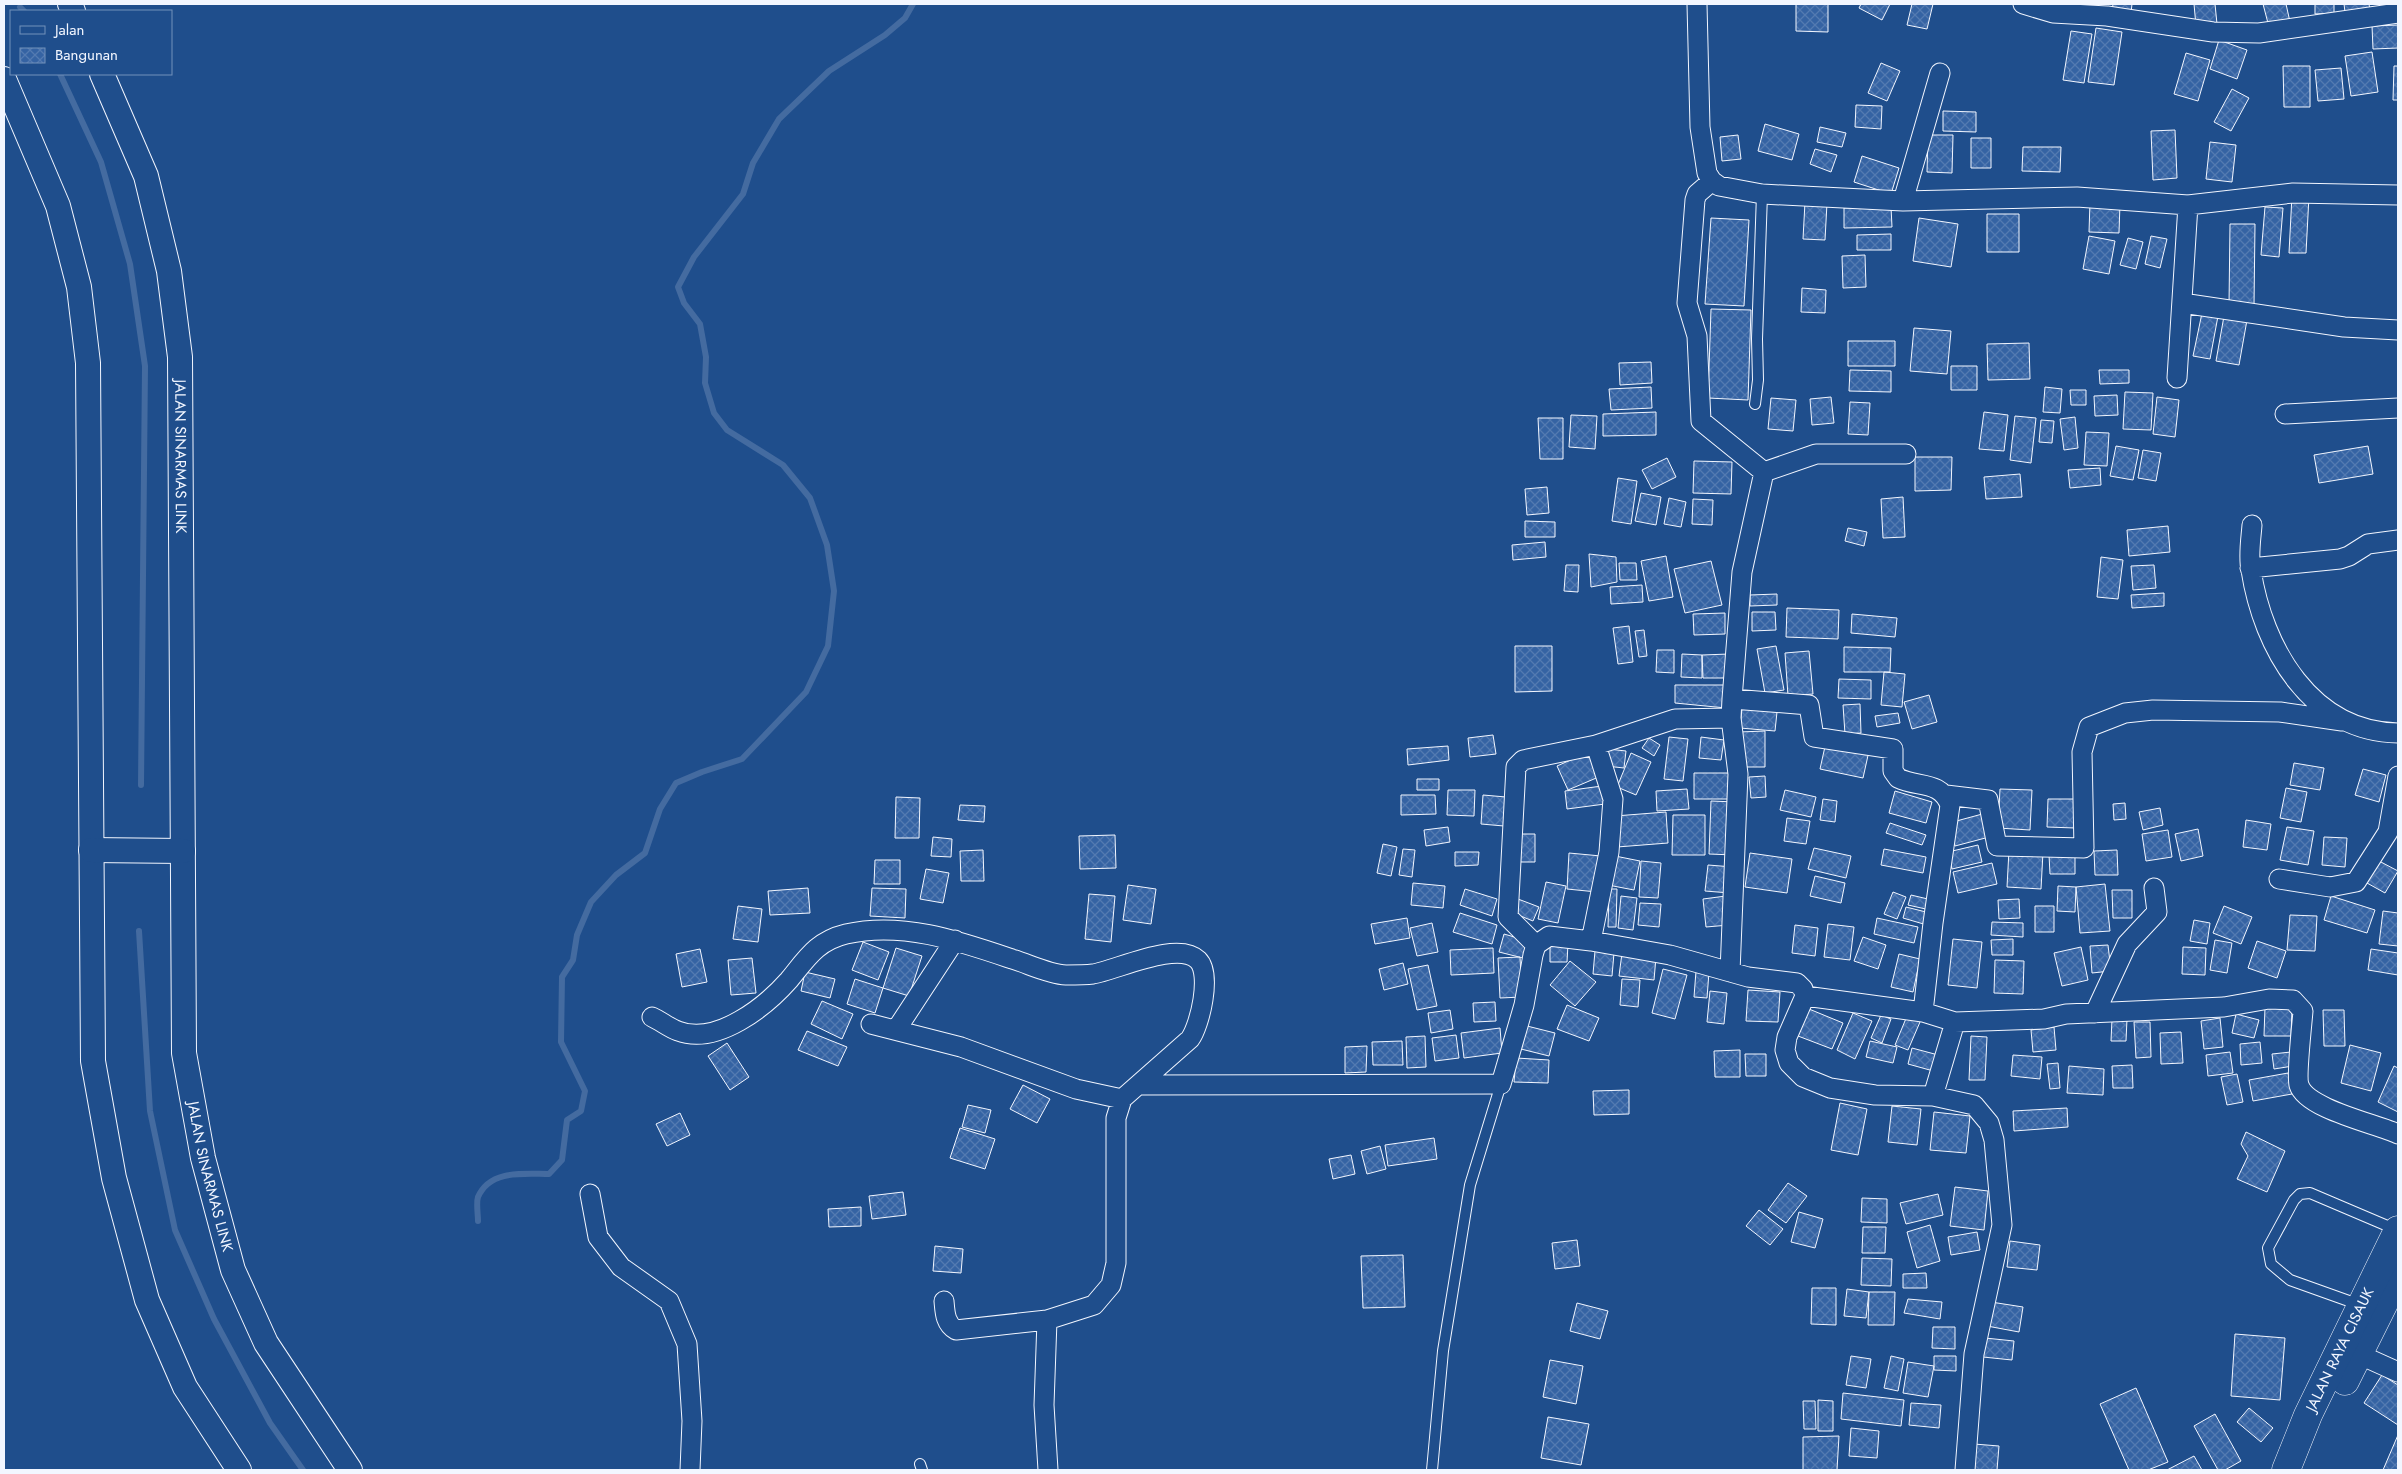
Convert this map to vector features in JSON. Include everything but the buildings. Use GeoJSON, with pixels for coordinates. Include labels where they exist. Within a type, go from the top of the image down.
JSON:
{"type":"FeatureCollection","features":[{"type":"Feature","properties":{"kind":"main road","name":"JALAN RAYA CISAUK"},"geometry":{"type":"LineString","coordinates":[[2286,1470],[2308,1415],[2398,1230]]}},
{"type":"Feature","properties":{"kind":"main road","name":"JALAN RAYA CISAUK"},"geometry":{"type":"LineString","coordinates":[[2300,1470],[2398,1275]]}},
{"type":"Feature","properties":{"kind":"street"},"geometry":{"type":"LineString","coordinates":[[1698,4],[1700,127],[1707,173],[1712,181],[1719,186],[1762,194],[1903,201],[2077,198],[2188,205],[2293,193],[2398,195]]}},
{"type":"Feature","properties":{"kind":"street"},"geometry":{"type":"LineString","coordinates":[[2023,4],[2053,13],[2107,16],[2213,32],[2259,33],[2398,13]]}},
{"type":"Feature","properties":{"kind":"street"},"geometry":{"type":"LineString","coordinates":[[1903,201],[1940,73]]}},
{"type":"Feature","properties":{"kind":"street","name":"JALAN SINARMAS LINK"},"geometry":{"type":"LineString","coordinates":[[102,75],[146,176],[170,271],[180,357],[184,1053],[203,1158],[234,1270],[266,1343],[350,1470]]}},
{"type":"Feature","properties":{"kind":"street"},"geometry":{"type":"LineString","coordinates":[[4,79],[58,206],[79,287],[88,363],[93,1061],[114,1178],[147,1300],[184,1387],[239,1470]]}},
{"type":"Feature","properties":{"kind":"street"},"geometry":{"type":"LineString","coordinates":[[1712,181],[1697,194],[1695,200],[1687,303],[1697,336],[1701,421],[1764,472]]}},
{"type":"Feature","properties":{"kind":"street"},"geometry":{"type":"LineString","coordinates":[[2177,378],[2188,205]]}},
{"type":"Feature","properties":{"kind":"street"},"geometry":{"type":"LineString","coordinates":[[2182,302],[2344,327],[2398,330]]}},
{"type":"Feature","properties":{"kind":"street"},"geometry":{"type":"LineString","coordinates":[[2285,414],[2398,408]]}},
{"type":"Feature","properties":{"kind":"street"},"geometry":{"type":"LineString","coordinates":[[1764,472],[1816,454],[1906,454]]}},
{"type":"Feature","properties":{"kind":"street"},"geometry":{"type":"LineString","coordinates":[[1730,972],[1738,774],[1731,718],[1732,699],[1742,572],[1764,472]]}},
{"type":"Feature","properties":{"kind":"street"},"geometry":{"type":"LineString","coordinates":[[2252,524],[2250,568],[2259,608],[2273,646],[2294,680],[2342,721]]}},
{"type":"Feature","properties":{"kind":"street"},"geometry":{"type":"LineString","coordinates":[[2250,568],[2340,559],[2349,556],[2368,544],[2398,540]]}},
{"type":"Feature","properties":{"kind":"street"},"geometry":{"type":"LineString","coordinates":[[1732,699],[1809,705],[1814,736],[1893,749],[1894,771],[1898,778],[1939,789],[1946,795],[1950,805],[1933,923],[1923,1012]]}},
{"type":"Feature","properties":{"kind":"street"},"geometry":{"type":"LineString","coordinates":[[1946,795],[1988,800],[1997,846],[2084,848],[2082,752],[2089,727],[2124,713],[2153,710],[2280,712],[2342,721],[2377,733],[2398,733]]}},
{"type":"Feature","properties":{"kind":"street"},"geometry":{"type":"LineString","coordinates":[[1536,945],[1508,917],[1516,768],[1523,760],[1596,745],[1675,719],[1731,718]]}},
{"type":"Feature","properties":{"kind":"street"},"geometry":{"type":"LineString","coordinates":[[1591,941],[1609,852],[1613,799],[1596,745]]}},
{"type":"Feature","properties":{"kind":"street"},"geometry":{"type":"LineString","coordinates":[[2279,879],[2330,887],[2356,882],[2388,832],[2398,776]]}},
{"type":"Feature","properties":{"kind":"street"},"geometry":{"type":"LineString","coordinates":[[91,850],[183,851]]}},
{"type":"Feature","properties":{"kind":"street"},"geometry":{"type":"LineString","coordinates":[[2094,1013],[2127,944],[2157,912],[2154,888]]}},
{"type":"Feature","properties":{"kind":"street"},"geometry":{"type":"LineString","coordinates":[[652,1017],[680,1032],[700,1034],[731,1027],[753,1013],[766,1001],[823,942],[846,934],[872,929],[944,936],[1065,975],[1093,974],[1171,953],[1188,955],[1198,960],[1203,970],[1201,1014],[1197,1030],[1190,1039],[1122,1099],[1116,1118],[1116,1263],[1112,1285],[1094,1305],[1046,1320],[956,1330],[951,1328],[946,1320],[944,1301]]}},
{"type":"Feature","properties":{"kind":"street"},"geometry":{"type":"LineString","coordinates":[[1140,1085],[1501,1084],[1524,1005],[1536,945],[1549,936],[1591,941],[1670,955],[1748,977],[1797,983],[1803,989],[1805,996],[1788,1037],[1786,1050],[1789,1064],[1803,1077],[1830,1088],[1875,1095],[1933,1096],[1974,1104],[1989,1123],[1994,1140],[2002,1225],[1974,1354],[1965,1470]]}},
{"type":"Feature","properties":{"kind":"street"},"geometry":{"type":"LineString","coordinates":[[896,1030],[955,940]]}},
{"type":"Feature","properties":{"kind":"street"},"geometry":{"type":"LineString","coordinates":[[1805,996],[1923,1012],[1955,1022],[2044,1019],[2066,1014],[2224,1007],[2269,999],[2293,1000],[2303,1011],[2299,1085],[2306,1095],[2342,1113],[2398,1134]]}},
{"type":"Feature","properties":{"kind":"street"},"geometry":{"type":"LineString","coordinates":[[1933,1096],[1955,1022]]}},
{"type":"Feature","properties":{"kind":"street"},"geometry":{"type":"LineString","coordinates":[[871,1024],[961,1047],[1076,1089],[1122,1099]]}},
{"type":"Feature","properties":{"kind":"street"},"geometry":{"type":"LineString","coordinates":[[590,1194],[598,1237],[621,1266],[668,1301],[687,1344],[692,1421],[690,1470]]}},
{"type":"Feature","properties":{"kind":"street"},"geometry":{"type":"LineString","coordinates":[[1046,1320],[1044,1405],[1048,1470]]}},
{"type":"Feature","properties":{"kind":"street"},"geometry":{"type":"LineString","coordinates":[[2358,1354],[2398,1372]]}},
{"type":"Feature","properties":{"kind":"lane"},"geometry":{"type":"LineString","coordinates":[[1755,404],[1758,380],[1757,339],[1762,194]]}},
{"type":"Feature","properties":{"kind":"lane"},"geometry":{"type":"LineString","coordinates":[[1432,1470],[1443,1351],[1470,1185],[1501,1084]]}},
{"type":"Feature","properties":{"kind":"lane"},"geometry":{"type":"LineString","coordinates":[[2361,1306],[2290,1280],[2271,1264],[2268,1248],[2294,1200],[2300,1194],[2310,1193],[2398,1230]]}},
{"type":"Feature","properties":{"kind":"waterway"},"geometry":{"type":"LineString","coordinates":[[478,1221],[478,1197],[491,1182],[499,1177],[509,1175],[549,1174],[562,1160],[567,1120],[581,1111],[585,1091],[561,1042],[562,977],[573,960],[577,935],[591,902],[616,875],[645,853],[660,809],[676,783],[742,759],[806,692],[828,646],[834,591],[827,545],[810,498],[783,465],[727,430],[714,413],[705,383],[706,357],[700,324],[684,303],[678,287],[694,257],[743,194],[753,163],[779,119],[829,71],[885,35],[905,18],[913,4]]}},
{"type":"Feature","properties":{"kind":"waterway"},"geometry":{"type":"LineString","coordinates":[[20,7],[23,10]]}},
{"type":"Feature","properties":{"kind":"waterway"},"geometry":{"type":"LineString","coordinates":[[60,75],[101,162],[130,264],[145,366],[141,785]]}},
{"type":"Feature","properties":{"kind":"waterway"},"geometry":{"type":"LineString","coordinates":[[139,931],[150,1111],[175,1230],[214,1319],[270,1423],[303,1470]]}}]}
